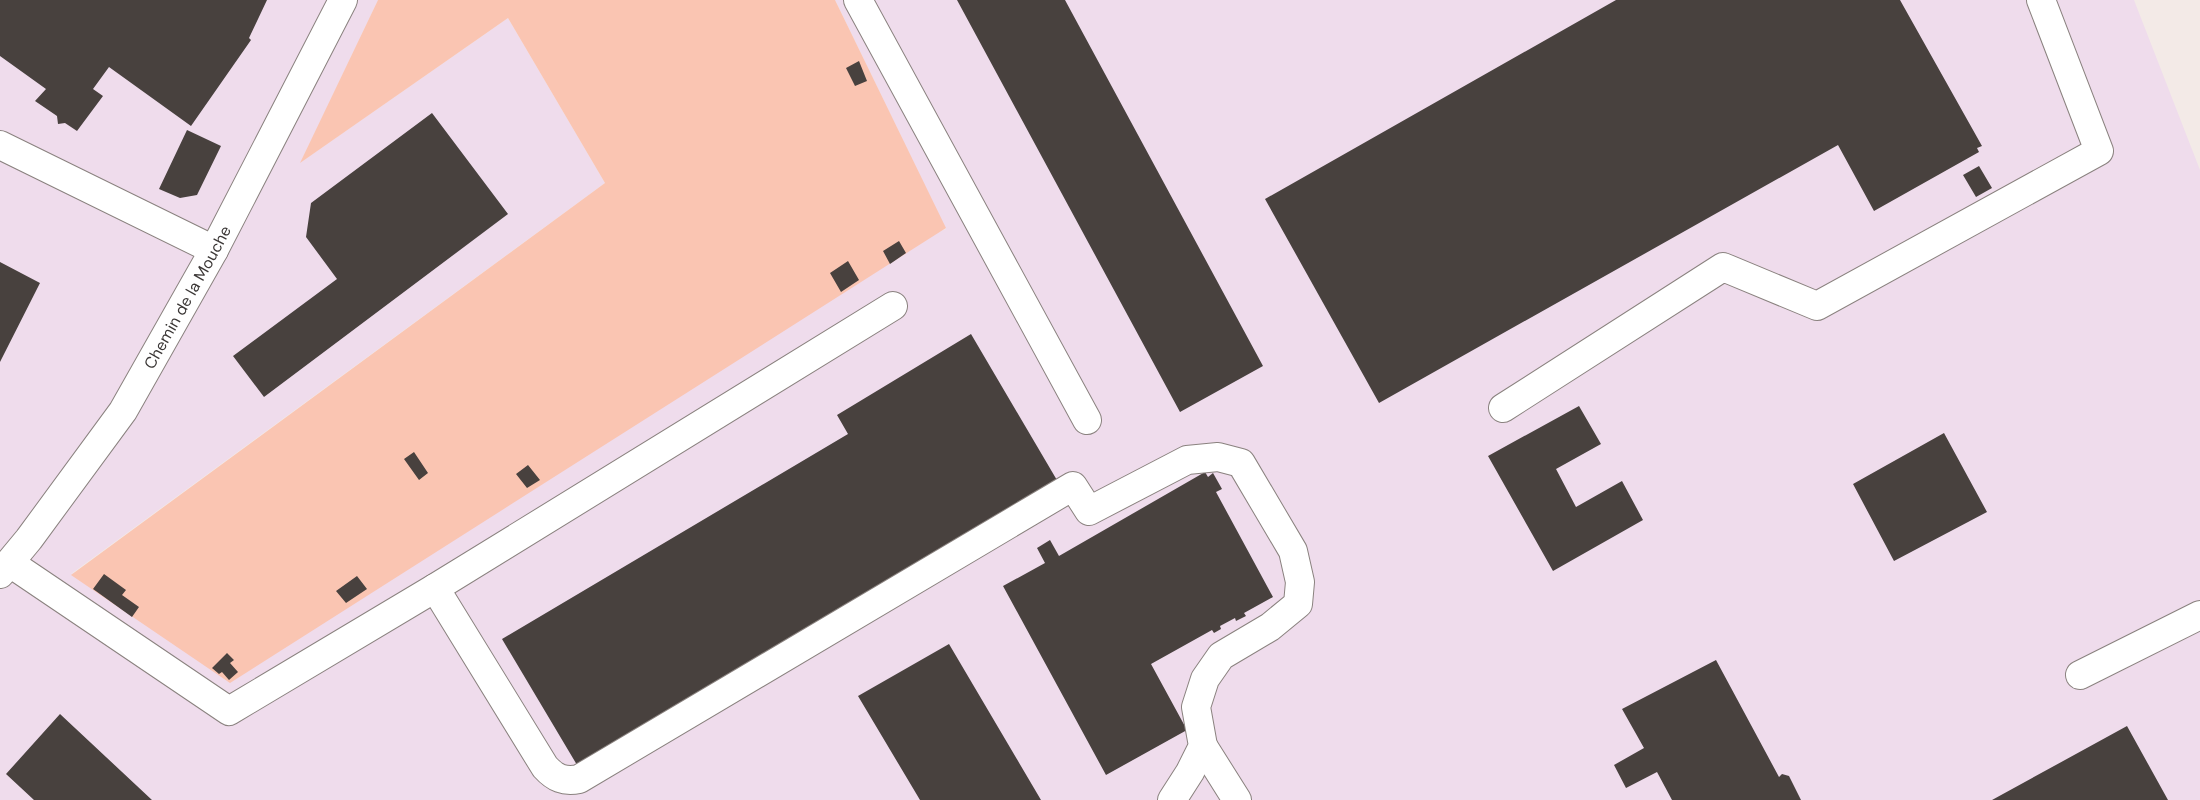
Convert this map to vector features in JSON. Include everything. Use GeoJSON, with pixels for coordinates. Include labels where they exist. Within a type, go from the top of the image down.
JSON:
{"type":"FeatureCollection","features":[{"type":"Feature","properties":{"kind":"street","name":"Chemin de la Mouche"},"geometry":{"type":"LineString","coordinates":[[5,568],[122,411],[214,250],[343,0]]}},
{"type":"Feature","properties":{"kind":"street"},"geometry":{"type":"LineString","coordinates":[[858,0],[1087,420]]}},
{"type":"Feature","properties":{"kind":"street"},"geometry":{"type":"LineString","coordinates":[[1503,408],[1722,267],[1817,306],[2099,152],[2041,0]]}},
{"type":"Feature","properties":{"kind":"street"},"geometry":{"type":"LineString","coordinates":[[0,145],[214,250]]}},
{"type":"Feature","properties":{"kind":"street"},"geometry":{"type":"LineString","coordinates":[[5,568],[228,711],[435,588],[893,306]]}},
{"type":"Feature","properties":{"kind":"street"},"geometry":{"type":"LineString","coordinates":[[435,588],[545,767],[553,776],[570,781],[579,778],[1073,486],[1089,511],[1187,460],[1218,457],[1241,463],[1293,551],[1300,582],[1298,604],[1270,627],[1221,656],[1205,679],[1196,707],[1203,746],[1237,800]]}},
{"type":"Feature","properties":{"kind":"street"},"geometry":{"type":"LineString","coordinates":[[2080,676],[2200,615]]}},
{"type":"Feature","properties":{"kind":"street"},"geometry":{"type":"LineString","coordinates":[[1172,800],[1190,772],[1203,746]]}},
{"type":"Feature","properties":{"kind":"shaded area"},"geometry":{"type":"Polygon","coordinates":[[[0,0],[378,0],[301,162],[508,18],[605,183],[71,574],[946,229],[835,0],[2134,0],[2200,170],[2200,800],[0,800],[0,0]]]}},
{"type":"Feature","properties":{"kind":"shaded area"},"geometry":{"type":"Polygon","coordinates":[[[378,0],[835,0],[946,228],[230,683],[71,575],[605,183],[508,18],[300,163],[378,0]]]}},
{"type":"Feature","properties":{"kind":"building"},"geometry":{"type":"Polygon","coordinates":[[[0,0],[267,0],[249,38],[251,40],[191,126],[109,67],[93,89],[103,96],[77,131],[65,123],[58,124],[57,116],[35,101],[46,89],[0,56],[0,0]]]}},
{"type":"Feature","properties":{"kind":"building"},"geometry":{"type":"Polygon","coordinates":[[[957,0],[1065,0],[1263,366],[1180,412],[957,0]]]}},
{"type":"Feature","properties":{"kind":"building"},"geometry":{"type":"Polygon","coordinates":[[[1616,0],[1900,0],[1982,146],[1977,148],[1979,152],[1874,211],[1838,145],[1379,403],[1265,199],[1616,0]]]}},
{"type":"Feature","properties":{"kind":"building"},"geometry":{"type":"Polygon","coordinates":[[[859,61],[867,81],[855,86],[846,68],[859,61]]]}},
{"type":"Feature","properties":{"kind":"building"},"geometry":{"type":"Polygon","coordinates":[[[432,113],[508,214],[264,397],[233,356],[337,279],[306,237],[311,203],[432,113]]]}},
{"type":"Feature","properties":{"kind":"building"},"geometry":{"type":"Polygon","coordinates":[[[187,130],[221,146],[197,195],[180,198],[159,189],[187,130]]]}},
{"type":"Feature","properties":{"kind":"building"},"geometry":{"type":"Polygon","coordinates":[[[1979,166],[1992,188],[1976,197],[1963,175],[1979,166]]]}},
{"type":"Feature","properties":{"kind":"building"},"geometry":{"type":"Polygon","coordinates":[[[899,241],[906,253],[890,264],[883,251],[899,241]]]}},
{"type":"Feature","properties":{"kind":"building"},"geometry":{"type":"Polygon","coordinates":[[[848,261],[859,280],[841,292],[830,273],[848,261]]]}},
{"type":"Feature","properties":{"kind":"building"},"geometry":{"type":"Polygon","coordinates":[[[0,262],[40,283],[0,362],[0,262]]]}},
{"type":"Feature","properties":{"kind":"building"},"geometry":{"type":"Polygon","coordinates":[[[971,334],[1061,487],[580,770],[502,639],[848,434],[837,415],[971,334]]]}},
{"type":"Feature","properties":{"kind":"building"},"geometry":{"type":"Polygon","coordinates":[[[1579,406],[1601,444],[1556,469],[1576,507],[1622,481],[1643,520],[1553,571],[1488,456],[1579,406]]]}},
{"type":"Feature","properties":{"kind":"building"},"geometry":{"type":"Polygon","coordinates":[[[1944,433],[1987,512],[1894,561],[1853,484],[1944,433]]]}},
{"type":"Feature","properties":{"kind":"building"},"geometry":{"type":"Polygon","coordinates":[[[414,452],[428,473],[419,480],[404,459],[414,452]]]}},
{"type":"Feature","properties":{"kind":"building"},"geometry":{"type":"Polygon","coordinates":[[[528,465],[540,480],[527,488],[516,474],[528,465]]]}},
{"type":"Feature","properties":{"kind":"building"},"geometry":{"type":"Polygon","coordinates":[[[1205,472],[1208,477],[1213,473],[1222,489],[1216,492],[1273,597],[1244,613],[1246,616],[1236,621],[1235,618],[1220,626],[1221,629],[1214,633],[1212,630],[1151,664],[1187,730],[1106,775],[1003,586],[1045,563],[1037,548],[1050,540],[1059,556],[1205,472]]]}},
{"type":"Feature","properties":{"kind":"building"},"geometry":{"type":"Polygon","coordinates":[[[104,574],[126,590],[122,595],[139,607],[132,617],[93,589],[104,574]]]}},
{"type":"Feature","properties":{"kind":"building"},"geometry":{"type":"Polygon","coordinates":[[[357,576],[367,589],[346,603],[336,591],[357,576]]]}},
{"type":"Feature","properties":{"kind":"building"},"geometry":{"type":"Polygon","coordinates":[[[949,644],[1041,800],[920,800],[858,696],[949,644]]]}},
{"type":"Feature","properties":{"kind":"building"},"geometry":{"type":"Polygon","coordinates":[[[227,653],[234,660],[230,663],[238,672],[229,680],[222,672],[219,674],[212,668],[227,653]]]}},
{"type":"Feature","properties":{"kind":"building"},"geometry":{"type":"Polygon","coordinates":[[[1716,660],[1779,777],[1782,774],[1789,776],[1801,800],[1672,800],[1657,772],[1626,788],[1614,765],[1644,748],[1622,709],[1716,660]]]}},
{"type":"Feature","properties":{"kind":"building"},"geometry":{"type":"Polygon","coordinates":[[[60,714],[152,800],[34,800],[6,774],[60,714]]]}},
{"type":"Feature","properties":{"kind":"building"},"geometry":{"type":"Polygon","coordinates":[[[2127,726],[2168,800],[1992,800],[2127,726]]]}}]}
